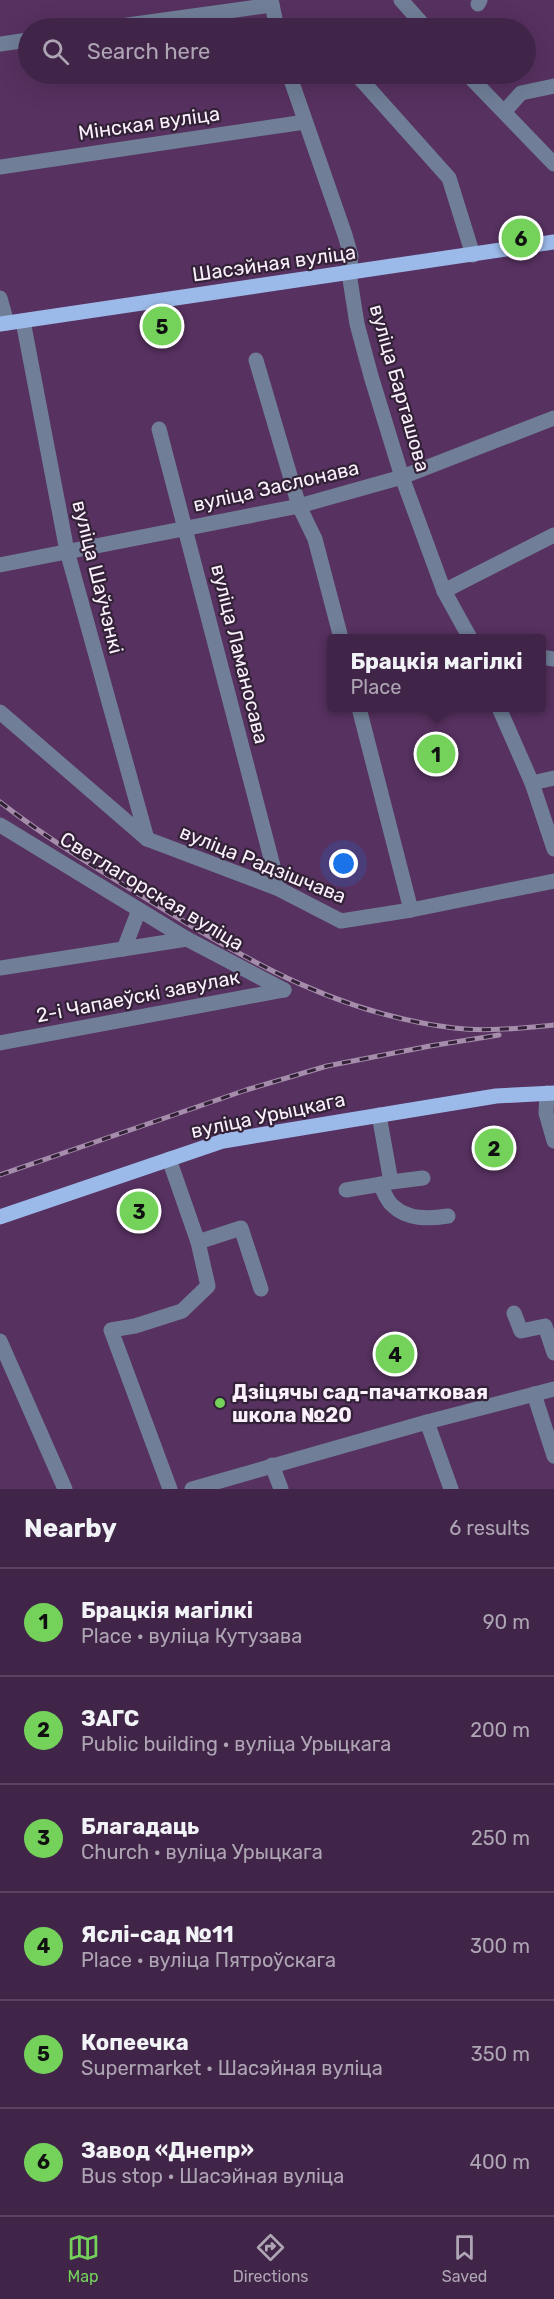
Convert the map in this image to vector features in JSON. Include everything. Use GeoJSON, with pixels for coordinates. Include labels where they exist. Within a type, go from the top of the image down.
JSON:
{"type":"FeatureCollection","features":[{"type":"Feature","properties":{"kind":"main road","name":"Шасэйная вуліца"},"geometry":{"type":"LineString","coordinates":[[3,324],[554,242]]}},
{"type":"Feature","properties":{"kind":"main road","name":"вуліца Урыцкага"},"geometry":{"type":"LineString","coordinates":[[0,1217],[223,1142],[496,1096],[550,1093]]}},
{"type":"Feature","properties":{"kind":"street"},"geometry":{"type":"LineString","coordinates":[[400,0],[417,18]]}},
{"type":"Feature","properties":{"kind":"street"},"geometry":{"type":"LineString","coordinates":[[172,18],[271,3],[275,18]]}},
{"type":"Feature","properties":{"kind":"street"},"geometry":{"type":"LineString","coordinates":[[0,44],[18,41]]}},
{"type":"Feature","properties":{"kind":"street","name":"вуліца Барташова"},"geometry":{"type":"LineString","coordinates":[[292,84],[351,256],[349,273],[357,324],[402,477],[444,591],[468,634]]}},
{"type":"Feature","properties":{"kind":"street"},"geometry":{"type":"LineString","coordinates":[[365,84],[449,178],[473,255]]}},
{"type":"Feature","properties":{"kind":"street"},"geometry":{"type":"LineString","coordinates":[[477,84],[552,157]]}},
{"type":"Feature","properties":{"kind":"street"},"geometry":{"type":"LineString","coordinates":[[504,112],[521,93],[554,86]]}},
{"type":"Feature","properties":{"kind":"street","name":"Мінская вуліца"},"geometry":{"type":"LineString","coordinates":[[0,167],[305,122]]}},
{"type":"Feature","properties":{"kind":"street"},"geometry":{"type":"LineString","coordinates":[[0,298],[3,324]]}},
{"type":"Feature","properties":{"kind":"street","name":"вуліца Шаўчэнкі"},"geometry":{"type":"LineString","coordinates":[[23,321],[67,551],[147,839]]}},
{"type":"Feature","properties":{"kind":"street"},"geometry":{"type":"LineString","coordinates":[[256,360],[299,506],[315,539],[340,634]]}},
{"type":"Feature","properties":{"kind":"street","name":"вуліца Заслонава"},"geometry":{"type":"LineString","coordinates":[[0,565],[299,506],[402,477],[554,418]]}},
{"type":"Feature","properties":{"kind":"street","name":"вуліца Ламаносава"},"geometry":{"type":"LineString","coordinates":[[159,429],[279,889]]}},
{"type":"Feature","properties":{"kind":"street"},"geometry":{"type":"LineString","coordinates":[[444,591],[554,535]]}},
{"type":"Feature","properties":{"kind":"street","name":"вуліца Радзішчава"},"geometry":{"type":"LineString","coordinates":[[0,712],[147,839],[279,889],[341,921],[411,910],[554,881]]}},
{"type":"Feature","properties":{"kind":"street"},"geometry":{"type":"LineString","coordinates":[[360,712],[411,910]]}},
{"type":"Feature","properties":{"kind":"street"},"geometry":{"type":"LineString","coordinates":[[501,712],[532,783],[554,849]]}},
{"type":"Feature","properties":{"kind":"street"},"geometry":{"type":"LineString","coordinates":[[532,783],[554,778]]}},
{"type":"Feature","properties":{"kind":"street","name":"Светлагорская вуліца"},"geometry":{"type":"LineString","coordinates":[[0,825],[187,939],[284,990]]}},
{"type":"Feature","properties":{"kind":"street"},"geometry":{"type":"LineString","coordinates":[[124,949],[139,910]]}},
{"type":"Feature","properties":{"kind":"street"},"geometry":{"type":"LineString","coordinates":[[0,968],[187,939]]}},
{"type":"Feature","properties":{"kind":"street","name":"2-і Чапаеўскі завулак"},"geometry":{"type":"LineString","coordinates":[[0,1043],[284,990]]}},
{"type":"Feature","properties":{"kind":"street"},"geometry":{"type":"LineString","coordinates":[[550,1093],[546,1113],[554,1141]]}},
{"type":"Feature","properties":{"kind":"street"},"geometry":{"type":"LineString","coordinates":[[379,1114],[385,1183],[392,1205],[417,1218],[431,1219],[448,1216]]}},
{"type":"Feature","properties":{"kind":"street"},"geometry":{"type":"LineString","coordinates":[[169,1159],[198,1242],[208,1286],[182,1311],[135,1326],[111,1330],[170,1489]]}},
{"type":"Feature","properties":{"kind":"street"},"geometry":{"type":"LineString","coordinates":[[346,1190],[423,1178]]}},
{"type":"Feature","properties":{"kind":"street"},"geometry":{"type":"LineString","coordinates":[[198,1242],[241,1228],[261,1289]]}},
{"type":"Feature","properties":{"kind":"street"},"geometry":{"type":"LineString","coordinates":[[513,1313],[521,1331],[545,1326],[554,1353]]}},
{"type":"Feature","properties":{"kind":"street"},"geometry":{"type":"LineString","coordinates":[[0,1341],[65,1489]]}},
{"type":"Feature","properties":{"kind":"street"},"geometry":{"type":"LineString","coordinates":[[192,1489],[427,1422],[554,1389]]}},
{"type":"Feature","properties":{"kind":"street"},"geometry":{"type":"LineString","coordinates":[[534,1394],[554,1456]]}},
{"type":"Feature","properties":{"kind":"street"},"geometry":{"type":"LineString","coordinates":[[427,1422],[451,1489]]}},
{"type":"Feature","properties":{"kind":"street"},"geometry":{"type":"LineString","coordinates":[[272,1466],[281,1489]]}},
{"type":"Feature","properties":{"kind":"railway"},"geometry":{"type":"LineString","coordinates":[[0,802],[76,855],[191,926],[262,965],[334,998],[372,1011],[454,1028],[491,1030],[554,1025]]}},
{"type":"Feature","properties":{"kind":"railway"},"geometry":{"type":"LineString","coordinates":[[0,1175],[246,1090],[327,1066],[499,1035]]}},
{"type":"Feature","properties":{"kind":"place","name":"Завод «Днепр»"},"geometry":{"type":"Point","coordinates":[521,238]}},
{"type":"Feature","properties":{"kind":"place","name":"Копеечка"},"geometry":{"type":"Point","coordinates":[162,326]}},
{"type":"Feature","properties":{"kind":"place","name":"Брацкія магілкі"},"geometry":{"type":"Point","coordinates":[436,754]}},
{"type":"Feature","properties":{"kind":"place","name":"ЗАГС"},"geometry":{"type":"Point","coordinates":[494,1148]}},
{"type":"Feature","properties":{"kind":"place","name":"Благадаць"},"geometry":{"type":"Point","coordinates":[139,1211]}},
{"type":"Feature","properties":{"kind":"place","name":"Яслі-сад №11"},"geometry":{"type":"Point","coordinates":[395,1354]}},
{"type":"Feature","properties":{"kind":"place","name":"Дзіцячы сад-пачатковая школа №20"},"geometry":{"type":"Point","coordinates":[220,1403]}}]}
